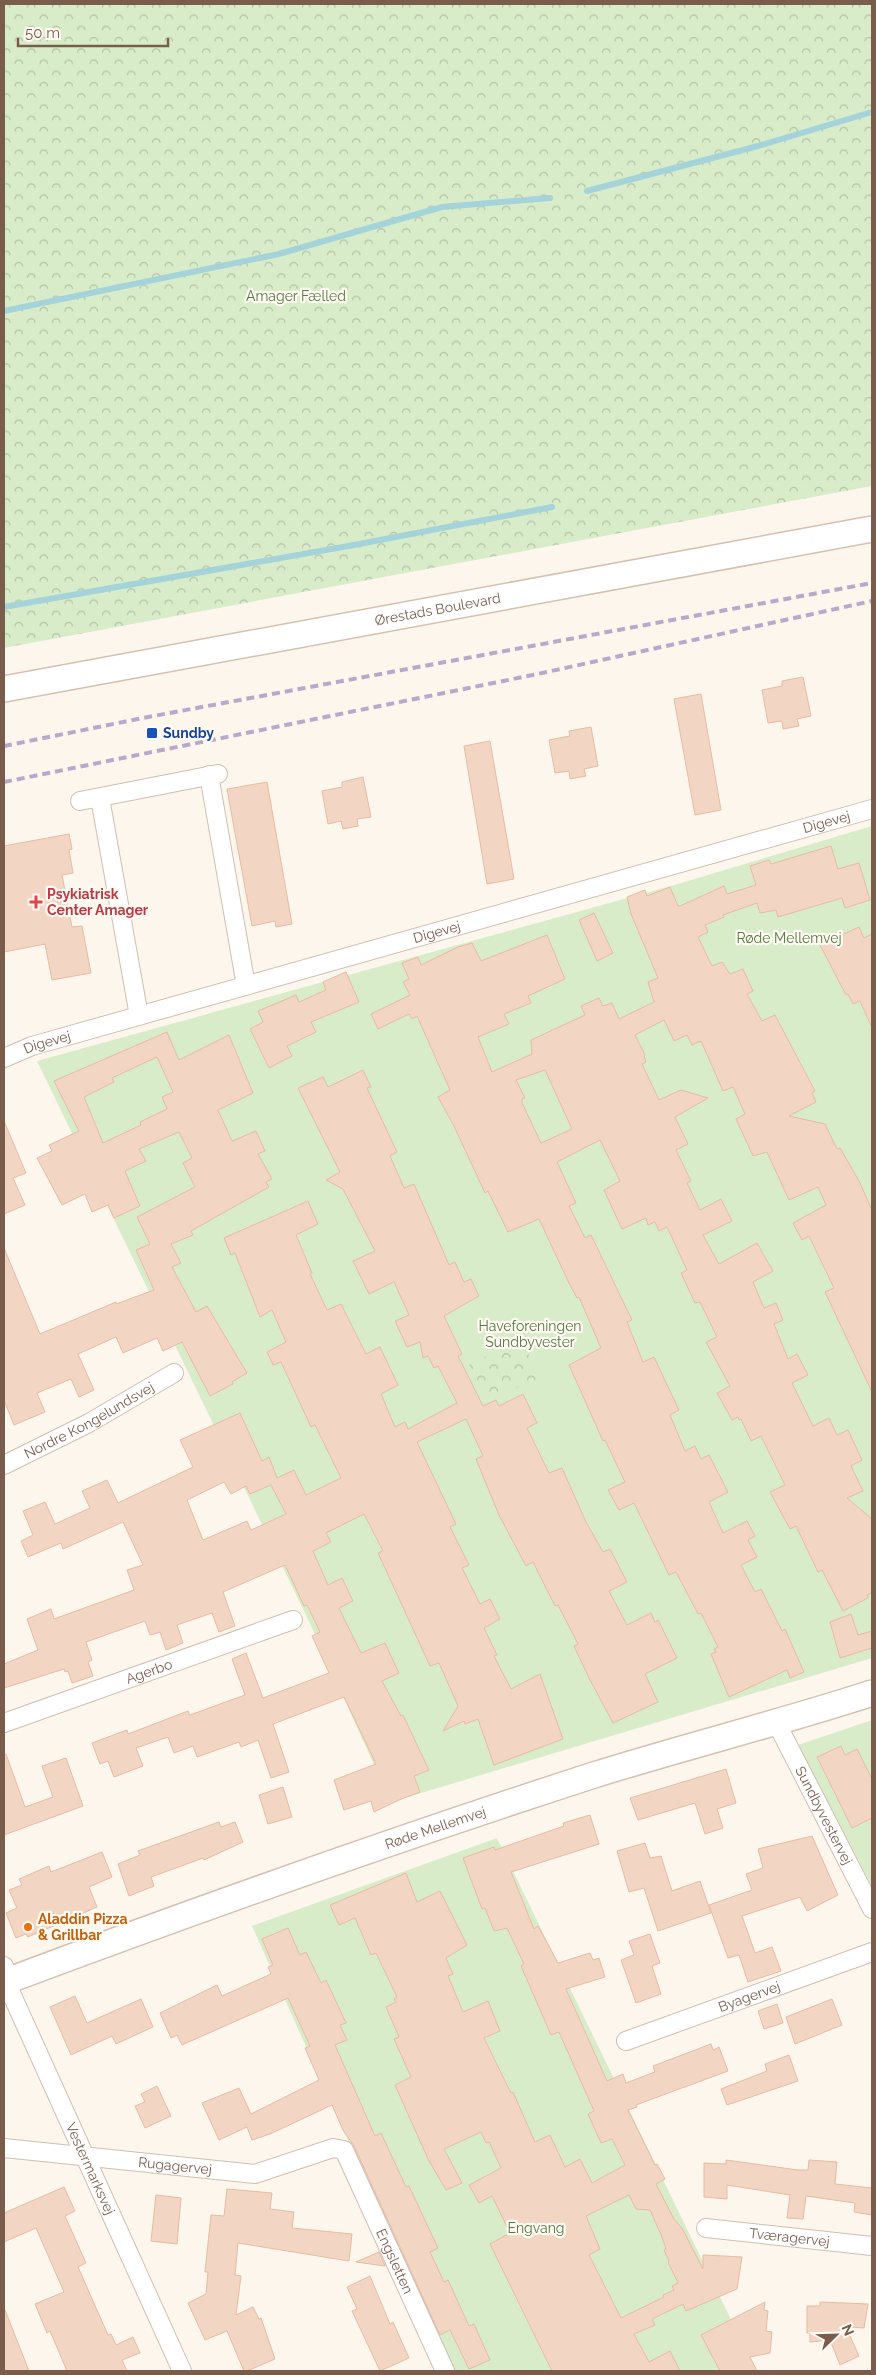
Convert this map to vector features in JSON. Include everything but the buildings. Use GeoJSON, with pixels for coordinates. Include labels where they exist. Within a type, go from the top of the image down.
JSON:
{"type":"FeatureCollection","features":[{"type":"Feature","properties":{"kind":"street","name":"Ørestads Boulevard"},"geometry":{"type":"LineString","coordinates":[[4,690],[872,529]]}},
{"type":"Feature","properties":{"kind":"street"},"geometry":{"type":"LineString","coordinates":[[80,801],[213,774],[246,986]]}},
{"type":"Feature","properties":{"kind":"street"},"geometry":{"type":"LineString","coordinates":[[100,798],[139,1016]]}},
{"type":"Feature","properties":{"kind":"street","name":"Digevej"},"geometry":{"type":"LineString","coordinates":[[4,1058],[32,1046],[872,809]]}},
{"type":"Feature","properties":{"kind":"street","name":"Nordre Kongelundsvej"},"geometry":{"type":"LineString","coordinates":[[4,1465],[89,1423],[174,1373]]}},
{"type":"Feature","properties":{"kind":"street","name":"Agerbo"},"geometry":{"type":"LineString","coordinates":[[4,1723],[293,1620]]}},
{"type":"Feature","properties":{"kind":"street","name":"Røde Mellemvej"},"geometry":{"type":"LineString","coordinates":[[4,1977],[471,1816],[606,1772],[872,1693]]}},
{"type":"Feature","properties":{"kind":"street","name":"Sundbyvestervej"},"geometry":{"type":"LineString","coordinates":[[776,1722],[872,1909]]}},
{"type":"Feature","properties":{"kind":"street","name":"Byagervej"},"geometry":{"type":"LineString","coordinates":[[626,2041],[872,1952]]}},
{"type":"Feature","properties":{"kind":"street","name":"Vestermarksvej"},"geometry":{"type":"LineString","coordinates":[[4,1977],[182,2371]]}},
{"type":"Feature","properties":{"kind":"street","name":"Rugagervej"},"geometry":{"type":"LineString","coordinates":[[4,2148],[255,2174],[333,2148],[344,2150]]}},
{"type":"Feature","properties":{"kind":"street","name":"Engsletten"},"geometry":{"type":"LineString","coordinates":[[344,2150],[351,2161],[445,2371]]}},
{"type":"Feature","properties":{"kind":"street","name":"Tværagervej"},"geometry":{"type":"LineString","coordinates":[[706,2228],[872,2246]]}},
{"type":"Feature","properties":{"kind":"green space","name":"Amager Fælled"},"geometry":{"type":"Polygon","coordinates":[[[4,4],[872,4],[872,486],[4,648],[4,4]]]}},
{"type":"Feature","properties":{"kind":"green space","name":"Haveforeningen Sundbyvester"},"geometry":{"type":"Polygon","coordinates":[[[872,826],[872,1658],[391,1802],[305,1613],[37,1061],[671,886],[872,826]]]}},
{"type":"Feature","properties":{"kind":"green space"},"geometry":{"type":"Polygon","coordinates":[[[521,1339],[540,1378],[487,1400],[469,1365],[521,1339]]]}},
{"type":"Feature","properties":{"kind":"green space"},"geometry":{"type":"Polygon","coordinates":[[[872,1720],[872,1887],[798,1745],[872,1720]]]}},
{"type":"Feature","properties":{"kind":"green space","name":"Engvang"},"geometry":{"type":"Polygon","coordinates":[[[497,1838],[756,2371],[451,2371],[252,1926],[497,1838]]]}},
{"type":"Feature","properties":{"kind":"waterway"},"geometry":{"type":"LineString","coordinates":[[587,191],[758,146],[872,112]]}},
{"type":"Feature","properties":{"kind":"waterway"},"geometry":{"type":"LineString","coordinates":[[4,311],[279,254],[442,207],[550,198]]}},
{"type":"Feature","properties":{"kind":"waterway"},"geometry":{"type":"LineString","coordinates":[[4,607],[354,545],[552,507]]}},
{"type":"Feature","properties":{"kind":"railway"},"geometry":{"type":"LineString","coordinates":[[4,746],[148,717],[872,583]]}},
{"type":"Feature","properties":{"kind":"railway"},"geometry":{"type":"LineString","coordinates":[[4,782],[533,675],[872,601]]}},
{"type":"Feature","properties":{"kind":"place","name":"Sundby"},"geometry":{"type":"Point","coordinates":[152,733]}},
{"type":"Feature","properties":{"kind":"place","name":"Psykiatrisk Center Amager"},"geometry":{"type":"Point","coordinates":[36,902]}},
{"type":"Feature","properties":{"kind":"place","name":"Aladdin Pizza & Grillbar"},"geometry":{"type":"Point","coordinates":[28,1927]}}]}
